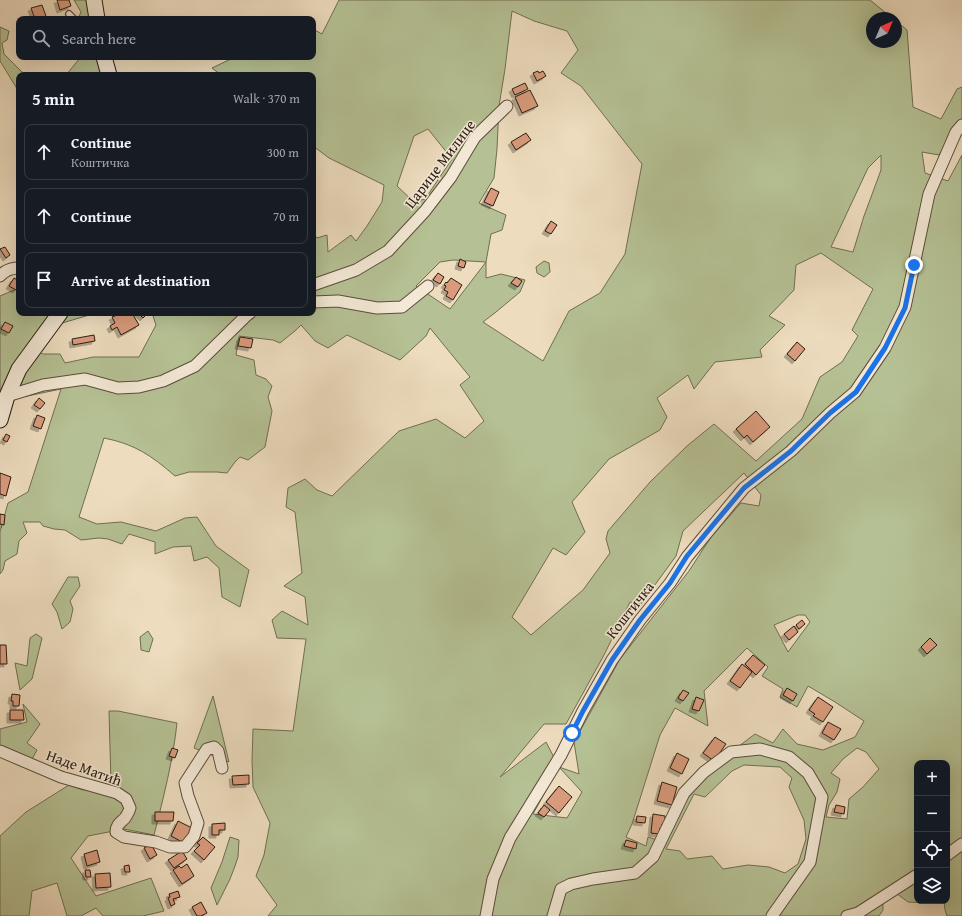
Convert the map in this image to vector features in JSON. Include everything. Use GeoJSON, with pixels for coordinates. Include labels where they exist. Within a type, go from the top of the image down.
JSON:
{"type":"FeatureCollection","features":[{"type":"Feature","properties":{"kind":"street"},"geometry":{"type":"LineString","coordinates":[[94,0],[97,16]]}},
{"type":"Feature","properties":{"kind":"street"},"geometry":{"type":"LineString","coordinates":[[105,60],[108,72]]}},
{"type":"Feature","properties":{"kind":"street","name":"Царице Милице"},"geometry":{"type":"LineString","coordinates":[[316,284],[356,270],[388,251],[425,211],[451,177],[475,137],[507,106]]}},
{"type":"Feature","properties":{"kind":"street","name":"Коштичка"},"geometry":{"type":"LineString","coordinates":[[486,916],[493,879],[510,838],[560,755],[612,660],[640,620],[670,583],[687,556],[744,488],[791,451],[830,413],[856,392],[885,348],[905,308],[929,194],[956,132],[962,125]]}},
{"type":"Feature","properties":{"kind":"street"},"geometry":{"type":"LineString","coordinates":[[0,276],[4,271],[16,268]]}},
{"type":"Feature","properties":{"kind":"street"},"geometry":{"type":"LineString","coordinates":[[316,302],[338,301],[377,308],[402,306],[428,286]]}},
{"type":"Feature","properties":{"kind":"street"},"geometry":{"type":"LineString","coordinates":[[0,420],[7,396],[19,369],[56,316]]}},
{"type":"Feature","properties":{"kind":"street"},"geometry":{"type":"LineString","coordinates":[[7,396],[43,385],[85,379],[118,388],[140,387],[162,381],[195,366],[249,316]]}},
{"type":"Feature","properties":{"kind":"street","name":"Наде Матић"},"geometry":{"type":"LineString","coordinates":[[0,751],[61,777],[117,793],[126,799],[130,808],[126,816],[116,827],[116,832],[124,837],[156,842],[170,847],[185,848],[194,836],[198,823],[185,783],[207,750],[214,747],[218,751],[222,768]]}},
{"type":"Feature","properties":{"kind":"street"},"geometry":{"type":"LineString","coordinates":[[553,916],[561,889],[571,884],[635,872],[653,857],[684,793],[704,772],[731,752],[760,749],[789,757],[808,773],[822,796],[810,862],[772,916]]}},
{"type":"Feature","properties":{"kind":"street"},"geometry":{"type":"LineString","coordinates":[[950,853],[962,844]]}},
{"type":"Feature","properties":{"kind":"street"},"geometry":{"type":"LineString","coordinates":[[847,916],[858,913],[914,877]]}},
{"type":"Feature","properties":{"kind":"green space"},"geometry":{"type":"Polygon","coordinates":[[[74,0],[89,0],[89,16],[79,16],[81,12],[74,0]]]}},
{"type":"Feature","properties":{"kind":"green space"},"geometry":{"type":"Polygon","coordinates":[[[339,0],[870,0],[885,12],[866,12],[866,48],[902,48],[902,26],[907,30],[913,107],[941,119],[957,89],[962,87],[962,118],[939,155],[922,152],[925,173],[948,181],[962,155],[962,916],[947,916],[944,904],[950,904],[950,760],[914,760],[914,902],[908,902],[896,893],[883,901],[883,910],[879,916],[268,916],[277,905],[256,876],[264,855],[270,823],[253,787],[253,729],[293,731],[306,639],[277,638],[272,620],[282,611],[308,625],[305,597],[284,586],[302,573],[295,512],[286,507],[288,488],[305,479],[317,490],[332,496],[399,431],[436,419],[465,438],[484,421],[460,385],[470,377],[430,328],[426,336],[400,360],[347,335],[328,348],[315,341],[301,325],[280,343],[273,340],[239,336],[236,355],[254,360],[256,375],[266,379],[272,386],[268,397],[272,411],[265,447],[248,460],[240,457],[227,473],[189,472],[175,476],[159,462],[134,447],[104,438],[79,517],[97,524],[121,522],[156,531],[185,518],[197,517],[216,546],[249,570],[240,607],[222,597],[219,568],[207,557],[194,561],[191,546],[173,547],[155,554],[155,542],[129,534],[122,544],[108,539],[99,538],[81,540],[65,530],[43,526],[40,522],[23,522],[27,533],[19,541],[17,554],[5,561],[3,570],[0,574],[0,532],[8,503],[28,492],[61,389],[3,401],[0,400],[0,296],[16,289],[16,316],[53,316],[32,348],[43,354],[60,354],[65,363],[93,357],[139,357],[156,325],[153,316],[316,316],[316,237],[317,238],[327,235],[328,252],[351,235],[356,241],[382,202],[384,185],[329,158],[316,148],[316,72],[217,72],[212,68],[229,60],[316,60],[316,31],[322,34],[339,0]],[[512,11],[499,106],[494,178],[479,203],[506,215],[502,230],[491,234],[486,262],[486,278],[501,274],[525,280],[520,292],[483,322],[543,361],[569,311],[600,293],[625,254],[642,164],[581,86],[561,73],[578,50],[567,31],[534,21],[512,11]],[[428,129],[414,136],[397,186],[414,202],[425,199],[452,159],[428,129]],[[881,155],[868,168],[831,247],[853,252],[864,216],[881,170],[881,155]],[[821,253],[796,265],[794,290],[769,316],[785,325],[760,350],[762,357],[715,362],[694,389],[688,375],[657,398],[667,417],[660,430],[609,459],[572,502],[585,532],[566,555],[553,548],[512,617],[531,635],[583,590],[610,553],[606,539],[608,531],[650,482],[687,446],[714,424],[756,461],[802,419],[820,377],[842,362],[858,336],[852,330],[873,289],[821,253]],[[453,260],[440,262],[416,286],[450,309],[486,262],[453,260]],[[744,473],[683,531],[676,556],[641,604],[630,602],[604,655],[566,724],[544,724],[500,777],[546,742],[559,767],[579,774],[574,742],[620,659],[689,571],[711,537],[741,503],[759,506],[761,495],[744,473]],[[798,615],[774,625],[788,652],[810,622],[805,615],[798,615]],[[747,648],[704,691],[708,726],[675,708],[660,735],[632,824],[626,837],[646,846],[648,837],[657,840],[682,789],[755,734],[773,743],[783,729],[797,744],[823,750],[855,737],[864,721],[808,686],[797,707],[780,697],[783,689],[762,676],[768,667],[747,648]],[[857,748],[843,759],[831,773],[840,779],[837,792],[829,805],[826,817],[847,819],[849,799],[863,787],[879,769],[866,752],[857,748]],[[744,765],[732,771],[705,797],[694,794],[666,849],[680,851],[687,859],[712,856],[723,869],[748,865],[769,867],[785,873],[798,864],[806,839],[804,820],[789,787],[792,778],[780,767],[744,765]],[[559,767],[533,814],[567,818],[582,792],[559,767]]]}},
{"type":"Feature","properties":{"kind":"green space"},"geometry":{"type":"Polygon","coordinates":[[[0,27],[9,31],[7,40],[2,43],[4,54],[22,72],[16,72],[16,87],[0,61],[0,27]]]}},
{"type":"Feature","properties":{"kind":"green space"},"geometry":{"type":"Polygon","coordinates":[[[78,60],[101,60],[103,72],[68,72],[78,60]]]}},
{"type":"Feature","properties":{"kind":"green space"},"geometry":{"type":"Polygon","coordinates":[[[544,261],[549,263],[550,272],[544,277],[537,273],[536,267],[544,261]]]}},
{"type":"Feature","properties":{"kind":"green space"},"geometry":{"type":"Polygon","coordinates":[[[65,316],[86,316],[59,324],[65,316]]]}},
{"type":"Feature","properties":{"kind":"green space"},"geometry":{"type":"Polygon","coordinates":[[[68,577],[78,577],[80,586],[70,601],[73,609],[70,622],[62,629],[57,612],[52,604],[68,577]]]}},
{"type":"Feature","properties":{"kind":"green space"},"geometry":{"type":"Polygon","coordinates":[[[148,631],[153,639],[149,652],[141,650],[140,637],[148,631]]]}},
{"type":"Feature","properties":{"kind":"green space"},"geometry":{"type":"Polygon","coordinates":[[[36,634],[42,638],[32,679],[20,690],[15,663],[27,666],[30,638],[36,634]]]}},
{"type":"Feature","properties":{"kind":"green space"},"geometry":{"type":"Polygon","coordinates":[[[213,696],[229,762],[194,748],[213,696]]]}},
{"type":"Feature","properties":{"kind":"green space"},"geometry":{"type":"Polygon","coordinates":[[[23,704],[40,724],[27,743],[37,750],[31,761],[0,748],[0,729],[27,722],[23,704]]]}},
{"type":"Feature","properties":{"kind":"green space"},"geometry":{"type":"Polygon","coordinates":[[[109,711],[118,711],[177,723],[170,766],[154,835],[124,829],[88,836],[71,858],[96,896],[151,878],[164,911],[143,916],[103,916],[96,908],[81,916],[67,916],[57,883],[32,891],[29,916],[0,916],[0,836],[26,812],[69,785],[83,790],[111,783],[109,711]]]}},
{"type":"Feature","properties":{"kind":"green space"},"geometry":{"type":"Polygon","coordinates":[[[230,837],[239,840],[238,857],[230,879],[217,905],[211,888],[222,862],[230,837]]]}},
{"type":"Feature","properties":{"kind":"building"},"geometry":{"type":"Polygon","coordinates":[[[57,0],[69,0],[71,6],[60,10],[57,0]]]}},
{"type":"Feature","properties":{"kind":"building"},"geometry":{"type":"Polygon","coordinates":[[[42,5],[46,16],[34,16],[31,8],[42,5]]]}},
{"type":"Feature","properties":{"kind":"building"},"geometry":{"type":"Polygon","coordinates":[[[538,71],[539,73],[543,71],[546,76],[537,81],[533,73],[538,71]]]}},
{"type":"Feature","properties":{"kind":"building"},"geometry":{"type":"Polygon","coordinates":[[[525,83],[528,89],[515,95],[512,89],[525,83]]]}},
{"type":"Feature","properties":{"kind":"building"},"geometry":{"type":"Polygon","coordinates":[[[530,90],[538,106],[522,113],[515,97],[530,90]]]}},
{"type":"Feature","properties":{"kind":"building"},"geometry":{"type":"Polygon","coordinates":[[[526,133],[531,140],[516,150],[511,142],[526,133]]]}},
{"type":"Feature","properties":{"kind":"building"},"geometry":{"type":"Polygon","coordinates":[[[491,188],[499,192],[493,206],[484,202],[491,188]]]}},
{"type":"Feature","properties":{"kind":"building"},"geometry":{"type":"Polygon","coordinates":[[[551,221],[557,225],[551,234],[545,231],[551,221]]]}},
{"type":"Feature","properties":{"kind":"building"},"geometry":{"type":"Polygon","coordinates":[[[5,247],[10,255],[6,258],[0,249],[5,247]]]}},
{"type":"Feature","properties":{"kind":"building"},"geometry":{"type":"Polygon","coordinates":[[[460,259],[466,262],[464,268],[458,266],[460,259]]]}},
{"type":"Feature","properties":{"kind":"building"},"geometry":{"type":"Polygon","coordinates":[[[438,273],[444,277],[440,284],[433,280],[438,273]]]}},
{"type":"Feature","properties":{"kind":"building"},"geometry":{"type":"Polygon","coordinates":[[[516,277],[522,281],[518,287],[511,283],[516,277]]]}},
{"type":"Feature","properties":{"kind":"building"},"geometry":{"type":"Polygon","coordinates":[[[14,278],[16,279],[16,290],[9,286],[14,278]]]}},
{"type":"Feature","properties":{"kind":"building"},"geometry":{"type":"Polygon","coordinates":[[[451,278],[462,285],[453,300],[446,296],[448,292],[444,290],[446,286],[444,285],[451,278]]]}},
{"type":"Feature","properties":{"kind":"building"},"geometry":{"type":"Polygon","coordinates":[[[134,316],[139,325],[121,335],[117,327],[112,330],[110,326],[115,323],[112,317],[134,316]]]}},
{"type":"Feature","properties":{"kind":"building"},"geometry":{"type":"Polygon","coordinates":[[[5,322],[13,326],[9,333],[1,329],[5,322]]]}},
{"type":"Feature","properties":{"kind":"building"},"geometry":{"type":"Polygon","coordinates":[[[94,335],[95,341],[73,345],[72,339],[94,335]]]}},
{"type":"Feature","properties":{"kind":"building"},"geometry":{"type":"Polygon","coordinates":[[[240,337],[253,339],[251,348],[238,346],[240,337]]]}},
{"type":"Feature","properties":{"kind":"building"},"geometry":{"type":"Polygon","coordinates":[[[797,342],[805,349],[795,361],[787,354],[797,342]]]}},
{"type":"Feature","properties":{"kind":"building"},"geometry":{"type":"Polygon","coordinates":[[[39,398],[45,403],[40,409],[34,405],[39,398]]]}},
{"type":"Feature","properties":{"kind":"building"},"geometry":{"type":"Polygon","coordinates":[[[756,411],[770,427],[753,442],[747,435],[744,438],[736,429],[756,411]]]}},
{"type":"Feature","properties":{"kind":"building"},"geometry":{"type":"Polygon","coordinates":[[[37,415],[45,418],[41,429],[33,426],[37,415]]]}},
{"type":"Feature","properties":{"kind":"building"},"geometry":{"type":"Polygon","coordinates":[[[6,434],[10,436],[7,442],[3,440],[6,434]]]}},
{"type":"Feature","properties":{"kind":"building"},"geometry":{"type":"Polygon","coordinates":[[[0,473],[11,477],[6,496],[0,494],[0,473]]]}},
{"type":"Feature","properties":{"kind":"building"},"geometry":{"type":"Polygon","coordinates":[[[0,514],[5,515],[4,525],[0,524],[0,514]]]}},
{"type":"Feature","properties":{"kind":"building"},"geometry":{"type":"Polygon","coordinates":[[[802,620],[805,624],[799,629],[796,625],[802,620]]]}},
{"type":"Feature","properties":{"kind":"building"},"geometry":{"type":"Polygon","coordinates":[[[794,626],[798,632],[789,640],[784,634],[794,626]]]}},
{"type":"Feature","properties":{"kind":"building"},"geometry":{"type":"Polygon","coordinates":[[[930,638],[937,645],[927,654],[921,647],[930,638]]]}},
{"type":"Feature","properties":{"kind":"building"},"geometry":{"type":"Polygon","coordinates":[[[0,645],[6,645],[7,664],[0,664],[0,645]]]}},
{"type":"Feature","properties":{"kind":"building"},"geometry":{"type":"Polygon","coordinates":[[[753,655],[765,665],[756,675],[745,664],[753,655]]]}},
{"type":"Feature","properties":{"kind":"building"},"geometry":{"type":"Polygon","coordinates":[[[742,664],[752,672],[740,688],[730,681],[742,664]]]}},
{"type":"Feature","properties":{"kind":"building"},"geometry":{"type":"Polygon","coordinates":[[[787,688],[797,694],[793,701],[783,695],[787,688]]]}},
{"type":"Feature","properties":{"kind":"building"},"geometry":{"type":"Polygon","coordinates":[[[683,690],[689,693],[683,701],[678,698],[683,690]]]}},
{"type":"Feature","properties":{"kind":"building"},"geometry":{"type":"Polygon","coordinates":[[[12,694],[20,695],[19,706],[13,706],[13,701],[11,701],[12,694]]]}},
{"type":"Feature","properties":{"kind":"building"},"geometry":{"type":"Polygon","coordinates":[[[696,697],[704,700],[699,711],[692,709],[696,697]]]}},
{"type":"Feature","properties":{"kind":"building"},"geometry":{"type":"Polygon","coordinates":[[[818,697],[833,707],[823,722],[813,716],[815,714],[809,710],[818,697]]]}},
{"type":"Feature","properties":{"kind":"building"},"geometry":{"type":"Polygon","coordinates":[[[10,710],[23,710],[24,720],[10,720],[10,710]]]}},
{"type":"Feature","properties":{"kind":"building"},"geometry":{"type":"Polygon","coordinates":[[[828,722],[841,729],[834,740],[822,733],[828,722]]]}},
{"type":"Feature","properties":{"kind":"building"},"geometry":{"type":"Polygon","coordinates":[[[715,737],[726,744],[714,761],[703,753],[715,737]]]}},
{"type":"Feature","properties":{"kind":"building"},"geometry":{"type":"Polygon","coordinates":[[[172,748],[178,750],[175,758],[169,756],[172,748]]]}},
{"type":"Feature","properties":{"kind":"building"},"geometry":{"type":"Polygon","coordinates":[[[677,753],[689,759],[682,774],[670,768],[677,753]]]}},
{"type":"Feature","properties":{"kind":"building"},"geometry":{"type":"Polygon","coordinates":[[[249,775],[249,784],[233,785],[232,776],[249,775]]]}},
{"type":"Feature","properties":{"kind":"building"},"geometry":{"type":"Polygon","coordinates":[[[662,782],[677,787],[672,805],[657,801],[662,782]]]}},
{"type":"Feature","properties":{"kind":"building"},"geometry":{"type":"Polygon","coordinates":[[[559,786],[572,797],[559,813],[546,802],[559,786]]]}},
{"type":"Feature","properties":{"kind":"building"},"geometry":{"type":"Polygon","coordinates":[[[544,805],[550,810],[544,817],[538,813],[544,805]]]}},
{"type":"Feature","properties":{"kind":"building"},"geometry":{"type":"Polygon","coordinates":[[[836,805],[845,807],[844,814],[834,812],[836,805]]]}},
{"type":"Feature","properties":{"kind":"building"},"geometry":{"type":"Polygon","coordinates":[[[155,812],[174,812],[173,821],[155,821],[155,812]]]}},
{"type":"Feature","properties":{"kind":"building"},"geometry":{"type":"Polygon","coordinates":[[[653,814],[665,816],[665,823],[662,824],[659,834],[651,833],[653,814]]]}},
{"type":"Feature","properties":{"kind":"building"},"geometry":{"type":"Polygon","coordinates":[[[637,816],[646,817],[645,823],[636,822],[637,816]]]}},
{"type":"Feature","properties":{"kind":"building"},"geometry":{"type":"Polygon","coordinates":[[[178,821],[192,828],[184,843],[171,836],[178,821]]]}},
{"type":"Feature","properties":{"kind":"building"},"geometry":{"type":"Polygon","coordinates":[[[225,823],[225,830],[219,830],[219,835],[212,835],[212,824],[225,823]]]}},
{"type":"Feature","properties":{"kind":"building"},"geometry":{"type":"Polygon","coordinates":[[[203,837],[215,847],[204,860],[194,851],[200,845],[197,843],[203,837]]]}},
{"type":"Feature","properties":{"kind":"building"},"geometry":{"type":"Polygon","coordinates":[[[626,840],[637,843],[636,849],[624,846],[626,840]]]}},
{"type":"Feature","properties":{"kind":"building"},"geometry":{"type":"Polygon","coordinates":[[[151,844],[157,855],[150,859],[144,848],[151,844]]]}},
{"type":"Feature","properties":{"kind":"building"},"geometry":{"type":"Polygon","coordinates":[[[97,850],[100,862],[87,866],[84,854],[97,850]]]}},
{"type":"Feature","properties":{"kind":"building"},"geometry":{"type":"Polygon","coordinates":[[[182,851],[187,859],[174,868],[168,860],[182,851]]]}},
{"type":"Feature","properties":{"kind":"building"},"geometry":{"type":"Polygon","coordinates":[[[187,864],[194,876],[182,884],[173,870],[179,866],[181,868],[187,864]]]}},
{"type":"Feature","properties":{"kind":"building"},"geometry":{"type":"Polygon","coordinates":[[[129,865],[130,872],[125,872],[124,866],[129,865]]]}},
{"type":"Feature","properties":{"kind":"building"},"geometry":{"type":"Polygon","coordinates":[[[85,870],[90,870],[91,877],[86,877],[85,870]]]}},
{"type":"Feature","properties":{"kind":"building"},"geometry":{"type":"Polygon","coordinates":[[[110,873],[111,887],[96,888],[95,874],[110,873]]]}},
{"type":"Feature","properties":{"kind":"building"},"geometry":{"type":"Polygon","coordinates":[[[178,891],[180,897],[173,899],[175,904],[171,906],[168,898],[170,897],[169,894],[178,891]]]}},
{"type":"Feature","properties":{"kind":"building"},"geometry":{"type":"Polygon","coordinates":[[[201,902],[207,913],[197,916],[192,907],[201,902]]]}},
{"type":"Feature","properties":{"kind":"route"},"geometry":{"type":"LineString","coordinates":[[572,733],[612,660],[640,620],[670,583],[687,556],[744,488],[791,451],[830,413],[856,392],[885,348],[905,308],[914,265]]}}]}
